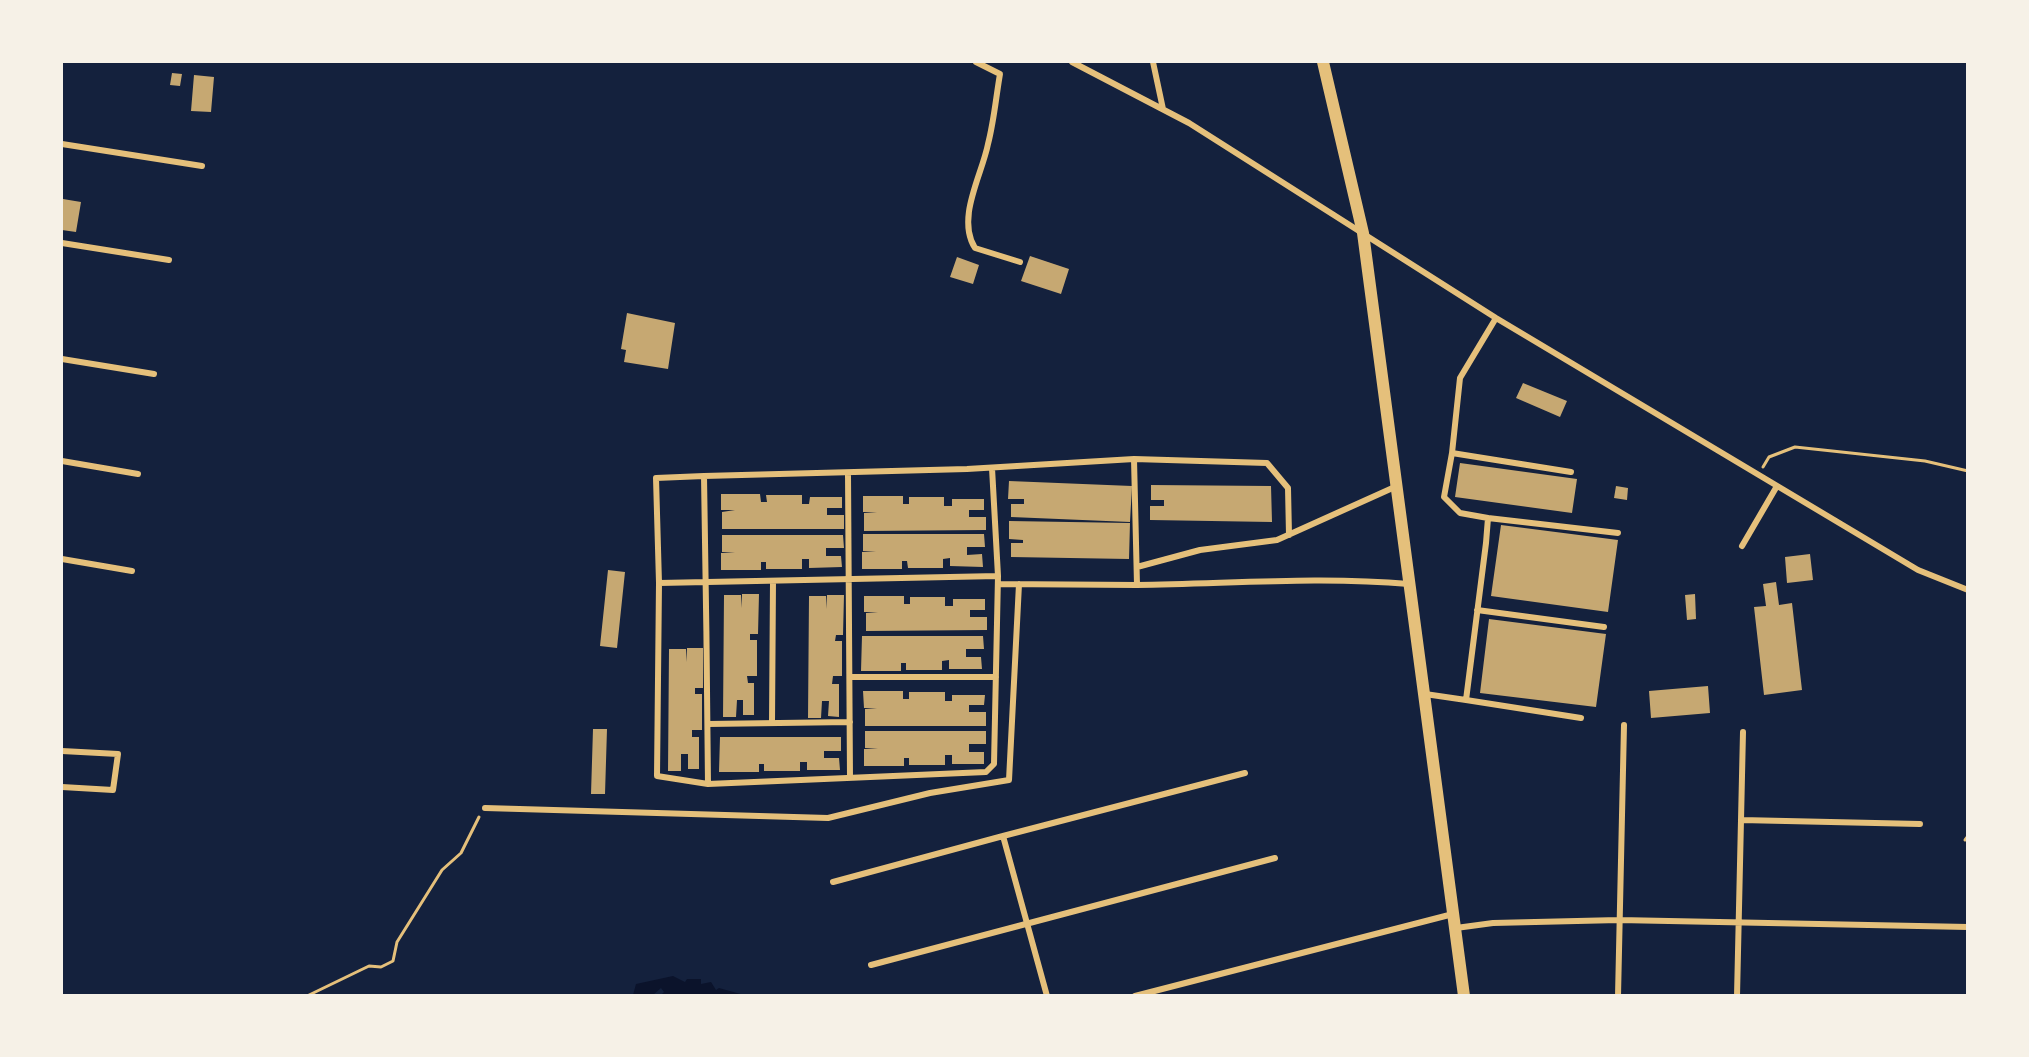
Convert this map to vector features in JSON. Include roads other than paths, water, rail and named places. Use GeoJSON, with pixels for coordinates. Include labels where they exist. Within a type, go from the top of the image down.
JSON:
{"type":"FeatureCollection","features":[{"type":"Feature","properties":{"kind":"main road"},"geometry":{"type":"LineString","coordinates":[[1323,62],[1363,233],[1464,996]]}},
{"type":"Feature","properties":{"kind":"street"},"geometry":{"type":"LineString","coordinates":[[976,62],[1000,74],[988,144],[968,219],[970,240],[975,248],[1020,262]]}},
{"type":"Feature","properties":{"kind":"street"},"geometry":{"type":"LineString","coordinates":[[1072,62],[1163,110],[1496,318],[1918,570],[1968,590]]}},
{"type":"Feature","properties":{"kind":"street"},"geometry":{"type":"LineString","coordinates":[[1153,62],[1163,110]]}},
{"type":"Feature","properties":{"kind":"street"},"geometry":{"type":"LineString","coordinates":[[62,144],[202,166]]}},
{"type":"Feature","properties":{"kind":"street"},"geometry":{"type":"LineString","coordinates":[[62,243],[169,260]]}},
{"type":"Feature","properties":{"kind":"street"},"geometry":{"type":"LineString","coordinates":[[1496,318],[1460,378],[1452,453],[1444,497],[1460,513],[1618,533]]}},
{"type":"Feature","properties":{"kind":"street"},"geometry":{"type":"LineString","coordinates":[[62,359],[154,374]]}},
{"type":"Feature","properties":{"kind":"street"},"geometry":{"type":"LineString","coordinates":[[1452,453],[1571,472]]}},
{"type":"Feature","properties":{"kind":"street"},"geometry":{"type":"LineString","coordinates":[[992,468],[998,576],[994,765],[986,772],[708,784],[657,776],[656,478],[992,468],[1134,459],[1267,463],[1288,488],[1289,535]]}},
{"type":"Feature","properties":{"kind":"street"},"geometry":{"type":"LineString","coordinates":[[1134,459],[1137,585]]}},
{"type":"Feature","properties":{"kind":"street"},"geometry":{"type":"LineString","coordinates":[[62,461],[138,474]]}},
{"type":"Feature","properties":{"kind":"street"},"geometry":{"type":"LineString","coordinates":[[848,473],[850,778]]}},
{"type":"Feature","properties":{"kind":"street"},"geometry":{"type":"LineString","coordinates":[[704,476],[708,784]]}},
{"type":"Feature","properties":{"kind":"street"},"geometry":{"type":"LineString","coordinates":[[1137,567],[1200,549],[1278,540],[1397,486]]}},
{"type":"Feature","properties":{"kind":"street"},"geometry":{"type":"LineString","coordinates":[[1742,546],[1778,486]]}},
{"type":"Feature","properties":{"kind":"street"},"geometry":{"type":"LineString","coordinates":[[1466,700],[1488,518]]}},
{"type":"Feature","properties":{"kind":"street"},"geometry":{"type":"LineString","coordinates":[[62,559],[132,571]]}},
{"type":"Feature","properties":{"kind":"street"},"geometry":{"type":"LineString","coordinates":[[658,583],[998,576]]}},
{"type":"Feature","properties":{"kind":"street"},"geometry":{"type":"LineString","coordinates":[[998,584],[1137,585],[1251,580],[1366,580],[1410,584]]}},
{"type":"Feature","properties":{"kind":"street"},"geometry":{"type":"LineString","coordinates":[[772,723],[773,581]]}},
{"type":"Feature","properties":{"kind":"street"},"geometry":{"type":"LineString","coordinates":[[485,808],[828,818],[930,793],[1009,780],[1019,584]]}},
{"type":"Feature","properties":{"kind":"street"},"geometry":{"type":"LineString","coordinates":[[1478,610],[1604,627]]}},
{"type":"Feature","properties":{"kind":"street"},"geometry":{"type":"LineString","coordinates":[[850,677],[996,676]]}},
{"type":"Feature","properties":{"kind":"street"},"geometry":{"type":"LineString","coordinates":[[1425,694],[1581,718]]}},
{"type":"Feature","properties":{"kind":"street"},"geometry":{"type":"LineString","coordinates":[[708,724],[850,722]]}},
{"type":"Feature","properties":{"kind":"street"},"geometry":{"type":"LineString","coordinates":[[1618,996],[1624,725]]}},
{"type":"Feature","properties":{"kind":"street"},"geometry":{"type":"LineString","coordinates":[[1737,996],[1743,732]]}},
{"type":"Feature","properties":{"kind":"street"},"geometry":{"type":"LineString","coordinates":[[62,751],[118,754],[113,790],[62,787]]}},
{"type":"Feature","properties":{"kind":"street"},"geometry":{"type":"LineString","coordinates":[[833,882],[1245,773]]}},
{"type":"Feature","properties":{"kind":"street"},"geometry":{"type":"LineString","coordinates":[[1741,820],[1920,824]]}},
{"type":"Feature","properties":{"kind":"street"},"geometry":{"type":"LineString","coordinates":[[1004,836],[1047,996]]}},
{"type":"Feature","properties":{"kind":"street"},"geometry":{"type":"LineString","coordinates":[[871,965],[1275,858]]}},
{"type":"Feature","properties":{"kind":"street"},"geometry":{"type":"LineString","coordinates":[[1135,996],[1454,914]]}},
{"type":"Feature","properties":{"kind":"street"},"geometry":{"type":"LineString","coordinates":[[1456,928],[1493,923],[1619,920],[1968,927]]}},
{"type":"Feature","properties":{"kind":"water"},"geometry":{"type":"Polygon","coordinates":[[[673,976],[685,982],[687,979],[701,979],[701,984],[711,982],[716,990],[719,988],[744,995],[661,995],[664,992],[661,988],[653,995],[633,995],[636,984],[673,976]]]}}]}
